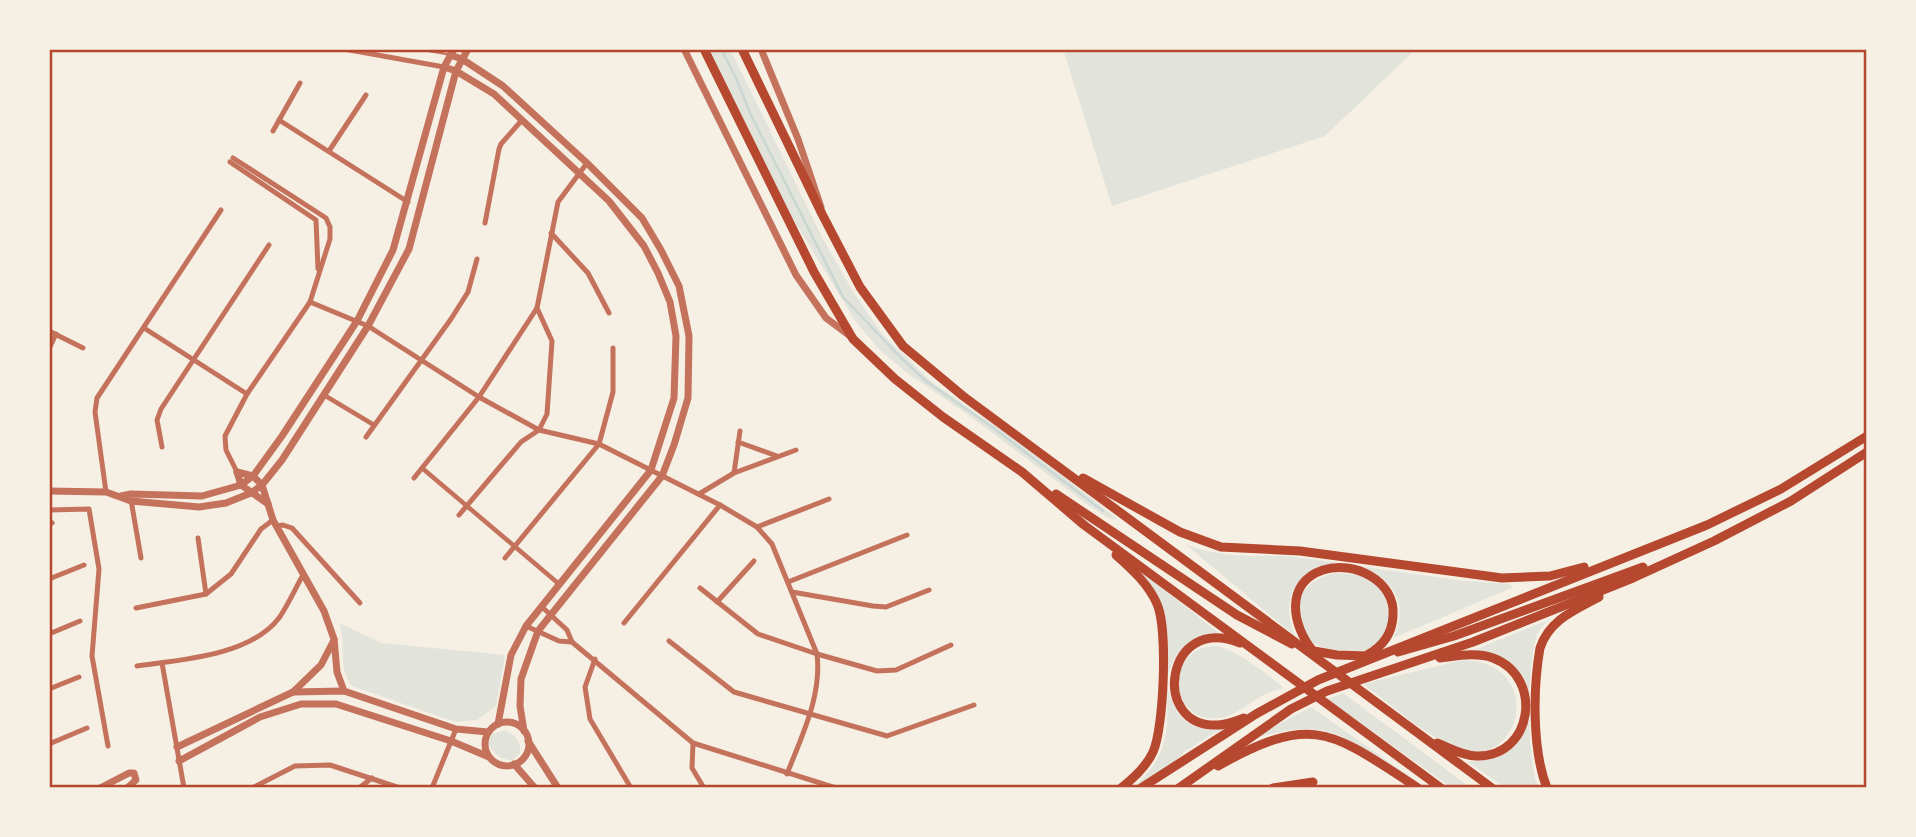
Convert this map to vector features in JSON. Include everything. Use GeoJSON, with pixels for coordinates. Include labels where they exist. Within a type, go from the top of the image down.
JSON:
{"type":"FeatureCollection","features":[{"type":"Feature","properties":{"kind":"highway"},"geometry":{"type":"LineString","coordinates":[[704,49],[814,272],[853,338],[895,379],[943,417],[1257,628],[1284,641],[1326,654],[1362,657],[1406,650],[1546,603],[1714,541]]}},
{"type":"Feature","properties":{"kind":"highway"},"geometry":{"type":"LineString","coordinates":[[742,49],[860,287],[904,346],[962,396],[1301,643],[1364,695],[1492,788]]}},
{"type":"Feature","properties":{"kind":"highway"},"geometry":{"type":"LineString","coordinates":[[1141,788],[1283,697],[1345,668],[1707,525],[1782,489],[1867,436]]}},
{"type":"Feature","properties":{"kind":"highway"},"geometry":{"type":"LineString","coordinates":[[1179,788],[1291,709],[1346,684],[1473,642],[1633,578],[1714,541],[1791,501],[1867,452]]}},
{"type":"Feature","properties":{"kind":"highway"},"geometry":{"type":"LineString","coordinates":[[1043,454],[1142,513],[1180,532],[1221,547],[1300,551],[1516,579],[1550,576],[1625,556]]}},
{"type":"Feature","properties":{"kind":"highway"},"geometry":{"type":"LineString","coordinates":[[1022,472],[1125,563],[1148,589],[1158,606],[1163,625],[1157,742],[1144,767],[1121,788]]}},
{"type":"Feature","properties":{"kind":"highway"},"geometry":{"type":"LineString","coordinates":[[1084,525],[1441,788]]}},
{"type":"Feature","properties":{"kind":"highway"},"geometry":{"type":"LineString","coordinates":[[1301,643],[1295,610],[1297,596],[1307,580],[1332,568],[1352,570],[1373,577],[1383,586],[1391,601],[1394,614],[1391,630],[1379,647],[1345,668]]}},
{"type":"Feature","properties":{"kind":"highway"},"geometry":{"type":"LineString","coordinates":[[1547,788],[1536,739],[1537,667],[1542,642],[1548,630],[1562,617],[1633,578]]}},
{"type":"Feature","properties":{"kind":"highway"},"geometry":{"type":"LineString","coordinates":[[1256,714],[1223,724],[1199,722],[1189,715],[1177,700],[1175,674],[1186,651],[1208,639],[1233,640],[1261,654]]}},
{"type":"Feature","properties":{"kind":"highway"},"geometry":{"type":"LineString","coordinates":[[1420,659],[1476,655],[1500,661],[1521,683],[1526,696],[1527,711],[1523,726],[1513,741],[1488,755],[1464,754],[1420,736]]}},
{"type":"Feature","properties":{"kind":"highway"},"geometry":{"type":"LineString","coordinates":[[1179,788],[1258,745],[1279,737],[1303,734],[1328,737],[1350,745],[1418,788]]}},
{"type":"Feature","properties":{"kind":"highway"},"geometry":{"type":"LineString","coordinates":[[1273,788],[1313,782]]}},
{"type":"Feature","properties":{"kind":"street"},"geometry":{"type":"LineString","coordinates":[[344,49],[444,66],[494,94],[609,201],[644,246],[670,302],[676,336],[674,398],[651,470],[526,626],[511,655],[498,724]]}},
{"type":"Feature","properties":{"kind":"street"},"geometry":{"type":"LineString","coordinates":[[49,491],[106,492],[199,507],[226,503],[251,493],[262,485],[282,460],[368,326],[409,249],[456,71],[468,49]]}},
{"type":"Feature","properties":{"kind":"street"},"geometry":{"type":"LineString","coordinates":[[684,49],[796,275],[826,318],[853,338]]}},
{"type":"Feature","properties":{"kind":"street"},"geometry":{"type":"LineString","coordinates":[[761,49],[798,139],[821,202],[822,214]]}},
{"type":"Feature","properties":{"kind":"street"},"geometry":{"type":"LineString","coordinates":[[131,497],[188,497],[216,493],[241,485],[253,476],[357,321],[393,250],[444,66],[452,52],[503,86],[642,218],[679,286],[688,336],[688,398],[662,476],[538,631],[521,679],[520,706],[524,731],[558,788]]}},
{"type":"Feature","properties":{"kind":"street"},"geometry":{"type":"LineString","coordinates":[[273,131],[300,83]]}},
{"type":"Feature","properties":{"kind":"street"},"geometry":{"type":"LineString","coordinates":[[329,150],[366,96]]}},
{"type":"Feature","properties":{"kind":"street"},"geometry":{"type":"LineString","coordinates":[[279,120],[408,202]]}},
{"type":"Feature","properties":{"kind":"street"},"geometry":{"type":"LineString","coordinates":[[485,223],[499,149],[522,120]]}},
{"type":"Feature","properties":{"kind":"street"},"geometry":{"type":"LineString","coordinates":[[268,504],[241,485],[226,450],[225,436],[247,394],[310,302],[330,239],[330,227],[326,218],[232,160],[316,220],[318,270]]}},
{"type":"Feature","properties":{"kind":"street"},"geometry":{"type":"LineString","coordinates":[[414,478],[479,397],[537,308],[558,202],[587,163]]}},
{"type":"Feature","properties":{"kind":"street"},"geometry":{"type":"LineString","coordinates":[[106,492],[95,412],[97,398],[221,210]]}},
{"type":"Feature","properties":{"kind":"street"},"geometry":{"type":"LineString","coordinates":[[551,233],[588,273],[609,313]]}},
{"type":"Feature","properties":{"kind":"street"},"geometry":{"type":"LineString","coordinates":[[162,447],[157,420],[161,409],[269,245]]}},
{"type":"Feature","properties":{"kind":"street"},"geometry":{"type":"LineString","coordinates":[[366,436],[468,292],[477,259]]}},
{"type":"Feature","properties":{"kind":"street"},"geometry":{"type":"LineString","coordinates":[[310,302],[368,326],[479,397],[539,430],[599,444],[720,505],[757,527],[772,544],[817,654],[819,670],[810,715],[787,774]]}},
{"type":"Feature","properties":{"kind":"street"},"geometry":{"type":"LineString","coordinates":[[458,515],[522,442],[539,430],[547,414],[552,341],[537,308]]}},
{"type":"Feature","properties":{"kind":"street"},"geometry":{"type":"LineString","coordinates":[[144,328],[247,394]]}},
{"type":"Feature","properties":{"kind":"street"},"geometry":{"type":"LineString","coordinates":[[49,331],[83,348]]}},
{"type":"Feature","properties":{"kind":"street"},"geometry":{"type":"LineString","coordinates":[[49,349],[56,334]]}},
{"type":"Feature","properties":{"kind":"street"},"geometry":{"type":"LineString","coordinates":[[505,558],[599,444],[613,392],[613,348]]}},
{"type":"Feature","properties":{"kind":"street"},"geometry":{"type":"LineString","coordinates":[[324,396],[374,425]]}},
{"type":"Feature","properties":{"kind":"street"},"geometry":{"type":"LineString","coordinates":[[734,473],[740,431]]}},
{"type":"Feature","properties":{"kind":"street"},"geometry":{"type":"LineString","coordinates":[[738,442],[777,456]]}},
{"type":"Feature","properties":{"kind":"street"},"geometry":{"type":"LineString","coordinates":[[699,494],[734,473],[796,450]]}},
{"type":"Feature","properties":{"kind":"street"},"geometry":{"type":"LineString","coordinates":[[422,468],[559,584]]}},
{"type":"Feature","properties":{"kind":"street"},"geometry":{"type":"LineString","coordinates":[[237,472],[253,476],[262,485],[274,523],[324,611],[334,639],[337,672],[344,691]]}},
{"type":"Feature","properties":{"kind":"street"},"geometry":{"type":"LineString","coordinates":[[131,497],[141,558]]}},
{"type":"Feature","properties":{"kind":"street"},"geometry":{"type":"LineString","coordinates":[[757,527],[829,499]]}},
{"type":"Feature","properties":{"kind":"street"},"geometry":{"type":"LineString","coordinates":[[624,623],[720,505]]}},
{"type":"Feature","properties":{"kind":"street"},"geometry":{"type":"LineString","coordinates":[[49,510],[89,509],[99,569],[92,656],[108,746]]}},
{"type":"Feature","properties":{"kind":"street"},"geometry":{"type":"LineString","coordinates":[[136,608],[206,594],[231,574],[261,529],[274,523],[292,528],[359,603]]}},
{"type":"Feature","properties":{"kind":"street"},"geometry":{"type":"LineString","coordinates":[[788,582],[907,535]]}},
{"type":"Feature","properties":{"kind":"street"},"geometry":{"type":"LineString","coordinates":[[198,538],[206,594]]}},
{"type":"Feature","properties":{"kind":"street"},"geometry":{"type":"LineString","coordinates":[[717,602],[754,561]]}},
{"type":"Feature","properties":{"kind":"street"},"geometry":{"type":"LineString","coordinates":[[49,579],[84,565]]}},
{"type":"Feature","properties":{"kind":"street"},"geometry":{"type":"LineString","coordinates":[[137,666],[231,650],[263,634],[278,619],[303,575]]}},
{"type":"Feature","properties":{"kind":"street"},"geometry":{"type":"LineString","coordinates":[[700,588],[758,634],[877,671],[896,670],[951,645]]}},
{"type":"Feature","properties":{"kind":"street"},"geometry":{"type":"LineString","coordinates":[[792,592],[886,607],[929,590]]}},
{"type":"Feature","properties":{"kind":"street"},"geometry":{"type":"LineString","coordinates":[[541,606],[567,630],[572,642],[693,743],[836,788]]}},
{"type":"Feature","properties":{"kind":"street"},"geometry":{"type":"LineString","coordinates":[[49,634],[80,621]]}},
{"type":"Feature","properties":{"kind":"street"},"geometry":{"type":"LineString","coordinates":[[526,626],[558,641],[572,642]]}},
{"type":"Feature","properties":{"kind":"street"},"geometry":{"type":"LineString","coordinates":[[177,747],[293,692],[321,665],[334,639]]}},
{"type":"Feature","properties":{"kind":"street"},"geometry":{"type":"LineString","coordinates":[[669,641],[734,692],[887,736],[974,705]]}},
{"type":"Feature","properties":{"kind":"street"},"geometry":{"type":"LineString","coordinates":[[595,659],[585,687],[590,719],[631,788]]}},
{"type":"Feature","properties":{"kind":"street"},"geometry":{"type":"LineString","coordinates":[[162,663],[184,788]]}},
{"type":"Feature","properties":{"kind":"street"},"geometry":{"type":"LineString","coordinates":[[49,689],[79,677]]}},
{"type":"Feature","properties":{"kind":"street"},"geometry":{"type":"LineString","coordinates":[[293,692],[344,691],[456,729],[488,732]]}},
{"type":"Feature","properties":{"kind":"street"},"geometry":{"type":"LineString","coordinates":[[179,761],[260,717],[301,704],[337,704],[451,741],[489,757],[500,765],[514,764],[524,757],[528,741]]}},
{"type":"Feature","properties":{"kind":"street"},"geometry":{"type":"LineString","coordinates":[[489,757],[484,745],[488,732],[498,724],[512,723],[524,731]]}},
{"type":"Feature","properties":{"kind":"street"},"geometry":{"type":"LineString","coordinates":[[49,744],[87,728]]}},
{"type":"Feature","properties":{"kind":"street"},"geometry":{"type":"LineString","coordinates":[[432,788],[456,729]]}},
{"type":"Feature","properties":{"kind":"street"},"geometry":{"type":"LineString","coordinates":[[693,743],[692,768],[704,788]]}},
{"type":"Feature","properties":{"kind":"street"},"geometry":{"type":"LineString","coordinates":[[514,764],[536,788]]}},
{"type":"Feature","properties":{"kind":"street"},"geometry":{"type":"LineString","coordinates":[[252,788],[295,766],[330,765],[400,788]]}},
{"type":"Feature","properties":{"kind":"street"},"geometry":{"type":"LineString","coordinates":[[100,788],[134,773],[136,780],[127,788]]}},
{"type":"Feature","properties":{"kind":"street"},"geometry":{"type":"LineString","coordinates":[[359,788],[372,778]]}},
{"type":"Feature","properties":{"kind":"lane"},"geometry":{"type":"LineString","coordinates":[[417,49],[452,52]]}},
{"type":"Feature","properties":{"kind":"shaded area"},"geometry":{"type":"Polygon","coordinates":[[[709,49],[730,49],[822,237],[852,290],[882,334],[932,382],[1034,453],[1119,520],[1108,518],[1088,505],[906,372],[880,350],[856,322],[790,214],[709,49]]]}},
{"type":"Feature","properties":{"kind":"shaded area"},"geometry":{"type":"Polygon","coordinates":[[[1063,49],[1416,49],[1325,136],[1112,206],[1063,49]]]}},
{"type":"Feature","properties":{"kind":"shaded area"},"geometry":{"type":"Polygon","coordinates":[[[1185,544],[1221,554],[1341,563],[1314,570],[1296,586],[1289,608],[1295,636],[1185,544]]]}},
{"type":"Feature","properties":{"kind":"shaded area"},"geometry":{"type":"Polygon","coordinates":[[[1358,566],[1456,580],[1509,584],[1514,587],[1393,638],[1400,614],[1395,593],[1380,577],[1358,566]]]}},
{"type":"Feature","properties":{"kind":"shaded area"},"geometry":{"type":"Polygon","coordinates":[[[1136,567],[1222,636],[1202,637],[1186,645],[1174,659],[1167,678],[1165,619],[1155,593],[1136,567]]]}},
{"type":"Feature","properties":{"kind":"shaded area"},"geometry":{"type":"Polygon","coordinates":[[[1335,573],[1372,581],[1385,598],[1388,609],[1386,631],[1373,647],[1362,651],[1336,650],[1310,641],[1299,615],[1299,599],[1314,582],[1335,573]]]}},
{"type":"Feature","properties":{"kind":"shaded area"},"geometry":{"type":"Polygon","coordinates":[[[1551,619],[1542,626],[1537,635],[1531,668],[1530,735],[1538,788],[1506,788],[1468,762],[1500,755],[1528,717],[1515,668],[1496,655],[1474,650],[1551,619]]]}},
{"type":"Feature","properties":{"kind":"shaded area"},"geometry":{"type":"Polygon","coordinates":[[[339,623],[382,643],[505,655],[496,706],[477,720],[455,722],[352,686],[343,664],[339,623]]]}},
{"type":"Feature","properties":{"kind":"shaded area"},"geometry":{"type":"Polygon","coordinates":[[[1215,646],[1241,657],[1284,688],[1266,694],[1226,717],[1203,717],[1190,710],[1182,699],[1180,671],[1187,659],[1198,650],[1215,646]]]}},
{"type":"Feature","properties":{"kind":"shaded area"},"geometry":{"type":"Polygon","coordinates":[[[1463,660],[1488,665],[1505,677],[1514,693],[1516,710],[1512,728],[1502,742],[1486,750],[1467,751],[1442,741],[1363,684],[1463,660]]]}},
{"type":"Feature","properties":{"kind":"shaded area"},"geometry":{"type":"Polygon","coordinates":[[[1167,687],[1176,709],[1188,722],[1205,728],[1229,727],[1214,733],[1184,752],[1174,764],[1135,786],[1154,764],[1164,741],[1167,687]]]}},
{"type":"Feature","properties":{"kind":"shaded area"},"geometry":{"type":"Polygon","coordinates":[[[1343,693],[1471,788],[1452,788],[1327,699],[1343,693]]]}},
{"type":"Feature","properties":{"kind":"shaded area"},"geometry":{"type":"Polygon","coordinates":[[[1311,707],[1426,788],[1422,788],[1361,746],[1325,731],[1304,729],[1250,740],[1311,707]]]}},
{"type":"Feature","properties":{"kind":"shaded area"},"geometry":{"type":"Polygon","coordinates":[[[505,730],[515,736],[520,745],[520,753],[513,760],[498,756],[488,743],[492,734],[505,730]]]}},
{"type":"Feature","properties":{"kind":"waterway"},"geometry":{"type":"LineString","coordinates":[[721,49],[750,113],[843,297],[926,381],[1103,511]]}}]}
